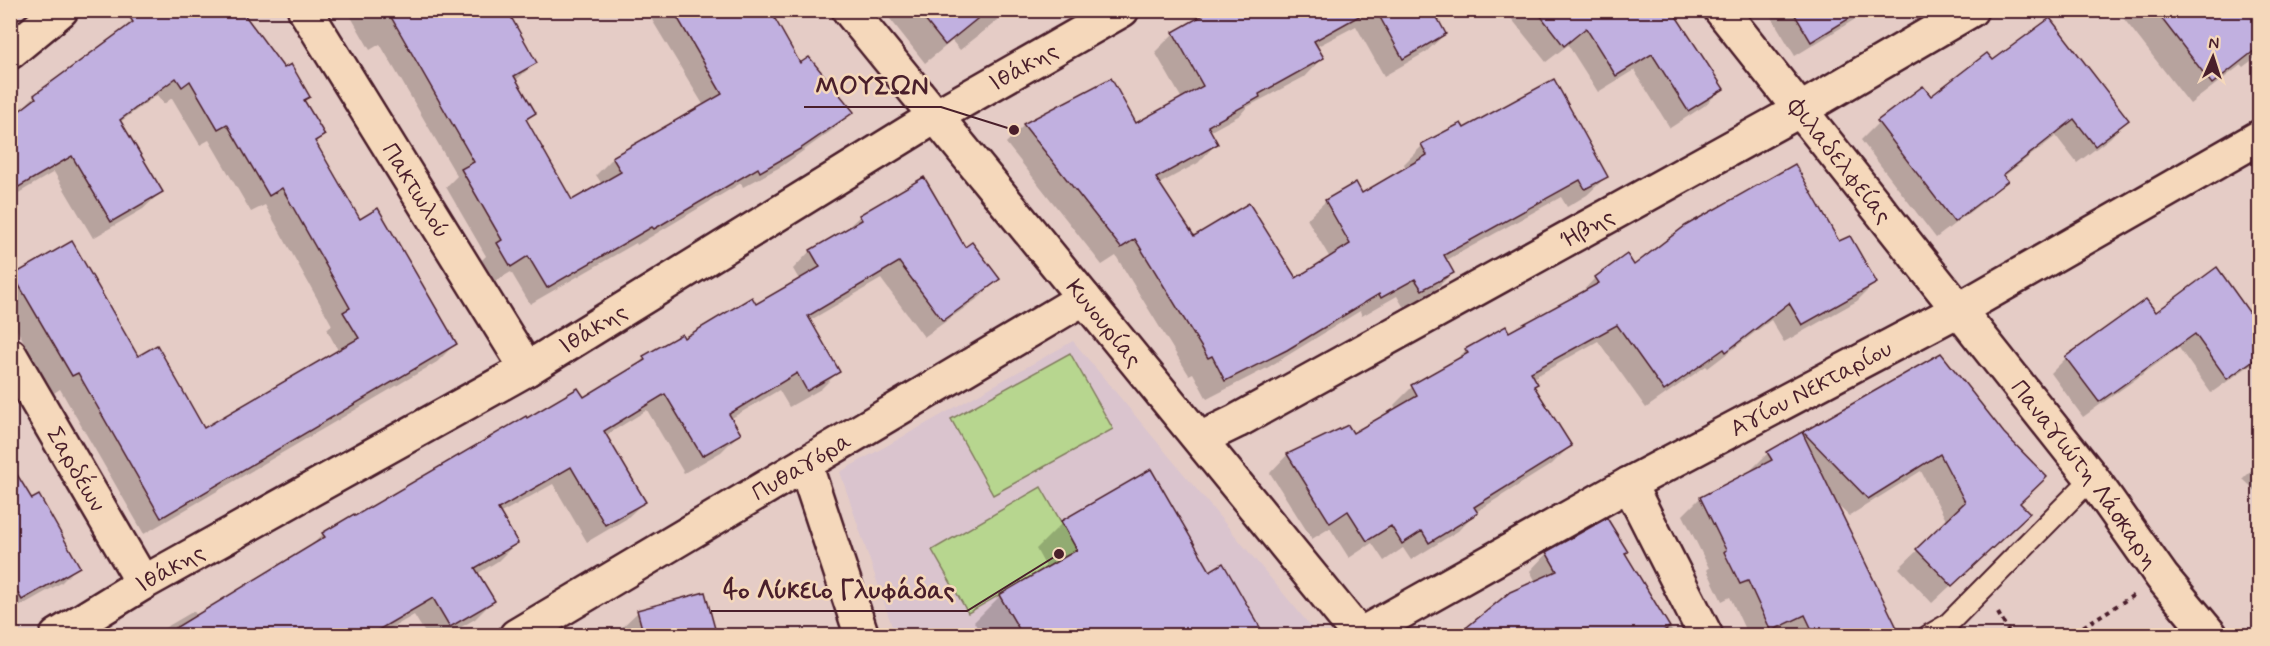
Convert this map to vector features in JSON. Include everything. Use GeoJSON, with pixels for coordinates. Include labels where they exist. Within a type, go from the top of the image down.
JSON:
{"type":"FeatureCollection","features":[{"type":"Feature","properties":{"kind":"street"},"geometry":{"type":"LineString","coordinates":[[10,52],[61,10]]}},
{"type":"Feature","properties":{"kind":"street","name":"Πακτωλού"},"geometry":{"type":"LineString","coordinates":[[305,10],[527,369]]}},
{"type":"Feature","properties":{"kind":"street","name":"Κυνουρίας"},"geometry":{"type":"LineString","coordinates":[[849,10],[1360,635]]}},
{"type":"Feature","properties":{"kind":"street","name":"Ιθάκης"},"geometry":{"type":"LineString","coordinates":[[57,636],[143,583],[527,369],[936,116],[1122,10]]}},
{"type":"Feature","properties":{"kind":"street","name":"Φιλαδελφείας"},"geometry":{"type":"LineString","coordinates":[[1721,10],[1960,309]]}},
{"type":"Feature","properties":{"kind":"street","name":"Ήβης"},"geometry":{"type":"LineString","coordinates":[[1200,439],[1237,421],[1800,110],[1971,10]]}},
{"type":"Feature","properties":{"kind":"street","name":"Αγίου Νεκταρίου"},"geometry":{"type":"LineString","coordinates":[[1360,635],[1629,483],[1960,309],[2259,137]]}},
{"type":"Feature","properties":{"kind":"street","name":"Πυθαγόρα"},"geometry":{"type":"LineString","coordinates":[[519,635],[1084,298]]}},
{"type":"Feature","properties":{"kind":"street","name":"Παναγιώτη Λάσκαρη"},"geometry":{"type":"LineString","coordinates":[[1960,309],[2092,478],[2162,577],[2211,636]]}},
{"type":"Feature","properties":{"kind":"street","name":"Σαρδέων"},"geometry":{"type":"LineString","coordinates":[[10,355],[143,583]]}},
{"type":"Feature","properties":{"kind":"street"},"geometry":{"type":"LineString","coordinates":[[805,464],[862,636]]}},
{"type":"Feature","properties":{"kind":"street"},"geometry":{"type":"LineString","coordinates":[[1629,483],[1706,636]]}},
{"type":"Feature","properties":{"kind":"lane"},"geometry":{"type":"LineString","coordinates":[[1928,636],[1947,625],[2092,478]]}},
{"type":"Feature","properties":{"kind":"path"},"geometry":{"type":"LineString","coordinates":[[2068,636],[2162,577]]}},
{"type":"Feature","properties":{"kind":"shaded area"},"geometry":{"type":"Polygon","coordinates":[[[1073,341],[1318,635],[895,635],[840,472],[1073,341]]]}},
{"type":"Feature","properties":{"kind":"green space"},"geometry":{"type":"Polygon","coordinates":[[[1070,353],[1113,429],[993,495],[951,419],[1070,353]]]}},
{"type":"Feature","properties":{"kind":"green space"},"geometry":{"type":"Polygon","coordinates":[[[1041,487],[1077,550],[968,613],[932,550],[1041,487]]]}},
{"type":"Feature","properties":{"kind":"building"},"geometry":{"type":"Polygon","coordinates":[[[125,10],[241,10],[284,68],[291,64],[310,97],[304,100],[325,135],[315,141],[360,219],[378,208],[457,344],[161,518],[78,373],[72,376],[13,275],[72,241],[138,356],[157,345],[204,428],[359,338],[343,312],[350,308],[282,188],[269,196],[227,124],[218,129],[190,81],[182,87],[176,78],[120,120],[163,192],[111,222],[72,156],[10,192],[10,118],[36,98],[34,95],[133,22],[125,10]]]}},
{"type":"Feature","properties":{"kind":"building"},"geometry":{"type":"Polygon","coordinates":[[[387,10],[507,10],[537,63],[514,76],[536,113],[526,119],[572,200],[621,172],[612,157],[722,94],[673,10],[770,10],[800,63],[809,57],[854,112],[800,149],[760,172],[758,168],[547,288],[528,256],[511,267],[497,243],[502,240],[461,169],[474,162],[387,10]]]}},
{"type":"Feature","properties":{"kind":"building"},"geometry":{"type":"Polygon","coordinates":[[[917,10],[988,10],[945,45],[917,10]]]}},
{"type":"Feature","properties":{"kind":"building"},"geometry":{"type":"Polygon","coordinates":[[[1212,10],[1370,10],[1314,41],[1324,58],[1259,94],[1260,97],[1208,126],[1218,144],[1156,178],[1194,236],[1249,203],[1296,278],[1350,244],[1325,200],[1356,182],[1362,193],[1427,155],[1421,144],[1461,123],[1464,128],[1554,79],[1608,177],[1585,189],[1580,180],[1444,255],[1454,273],[1422,290],[1415,279],[1381,298],[1379,294],[1287,350],[1225,381],[1212,356],[1208,358],[1135,239],[1121,248],[1023,124],[1111,78],[1136,123],[1203,86],[1173,32],[1212,10]]]}},
{"type":"Feature","properties":{"kind":"building"},"geometry":{"type":"Polygon","coordinates":[[[1376,10],[1433,10],[1446,34],[1403,59],[1376,10]]]}},
{"type":"Feature","properties":{"kind":"building"},"geometry":{"type":"Polygon","coordinates":[[[1536,10],[1672,10],[1724,89],[1688,111],[1652,54],[1616,76],[1586,28],[1564,46],[1536,10]]]}},
{"type":"Feature","properties":{"kind":"building"},"geometry":{"type":"Polygon","coordinates":[[[1792,10],[1863,10],[1811,42],[1792,10]]]}},
{"type":"Feature","properties":{"kind":"building"},"geometry":{"type":"Polygon","coordinates":[[[2155,10],[2259,10],[2259,47],[2212,84],[2155,10]]]}},
{"type":"Feature","properties":{"kind":"building"},"geometry":{"type":"Polygon","coordinates":[[[2050,18],[2129,120],[2095,146],[2074,119],[2003,175],[2008,181],[1954,222],[1877,121],[1923,86],[1931,96],[1987,53],[1993,60],[2050,18]]]}},
{"type":"Feature","properties":{"kind":"building"},"geometry":{"type":"Polygon","coordinates":[[[1795,164],[1839,241],[1850,236],[1877,283],[1802,325],[1789,303],[1726,352],[1724,349],[1664,391],[1617,325],[1531,372],[1538,384],[1534,386],[1572,446],[1474,507],[1478,513],[1429,543],[1422,531],[1402,544],[1391,526],[1367,541],[1348,511],[1330,523],[1287,454],[1348,425],[1353,433],[1417,396],[1411,385],[1468,353],[1465,349],[1506,326],[1509,332],[1599,283],[1595,277],[1627,254],[1634,265],[1685,226],[1795,164]]]}},
{"type":"Feature","properties":{"kind":"building"},"geometry":{"type":"Polygon","coordinates":[[[924,177],[965,247],[972,242],[1000,279],[943,321],[899,262],[808,316],[840,372],[807,391],[797,373],[729,414],[741,434],[702,456],[665,394],[604,431],[646,502],[605,525],[571,467],[498,509],[518,543],[475,568],[495,601],[450,627],[433,598],[368,636],[162,636],[325,537],[322,533],[526,416],[527,418],[578,388],[584,397],[645,360],[643,356],[682,334],[684,338],[752,297],[756,304],[820,267],[810,250],[862,220],[859,215],[924,177]]]}},
{"type":"Feature","properties":{"kind":"building"},"geometry":{"type":"Polygon","coordinates":[[[2217,267],[2259,326],[2259,356],[2227,379],[2195,334],[2099,402],[2065,357],[2146,299],[2156,312],[2217,267]]]}},
{"type":"Feature","properties":{"kind":"building"},"geometry":{"type":"Polygon","coordinates":[[[1941,353],[2004,433],[2047,477],[2020,503],[2030,513],[1952,586],[1916,549],[1965,502],[1940,454],[1868,499],[1803,432],[1941,353]]]}},
{"type":"Feature","properties":{"kind":"building"},"geometry":{"type":"Polygon","coordinates":[[[1802,432],[1901,636],[1815,636],[1805,615],[1771,631],[1748,581],[1740,584],[1724,552],[1726,550],[1700,497],[1772,460],[1767,452],[1802,432]]]}},
{"type":"Feature","properties":{"kind":"building"},"geometry":{"type":"Polygon","coordinates":[[[10,463],[32,499],[39,495],[80,567],[22,600],[10,581],[10,463]]]}},
{"type":"Feature","properties":{"kind":"building"},"geometry":{"type":"Polygon","coordinates":[[[1151,469],[1210,571],[1223,563],[1265,636],[1023,636],[999,595],[1077,550],[1061,521],[1151,469]]]}},
{"type":"Feature","properties":{"kind":"building"},"geometry":{"type":"Polygon","coordinates":[[[1607,518],[1628,552],[1625,553],[1670,627],[1656,636],[1456,636],[1510,592],[1557,571],[1546,552],[1607,518]]]}},
{"type":"Feature","properties":{"kind":"building"},"geometry":{"type":"Polygon","coordinates":[[[705,592],[717,636],[644,636],[637,610],[705,592]]]}},
{"type":"Feature","properties":{"kind":"place","name":"ΜΟΥΣΩΝ"},"geometry":{"type":"Point","coordinates":[1014,130]}},
{"type":"Feature","properties":{"kind":"place","name":"4ο Λύκειο Γλυφάδας"},"geometry":{"type":"Point","coordinates":[1059,554]}}]}
